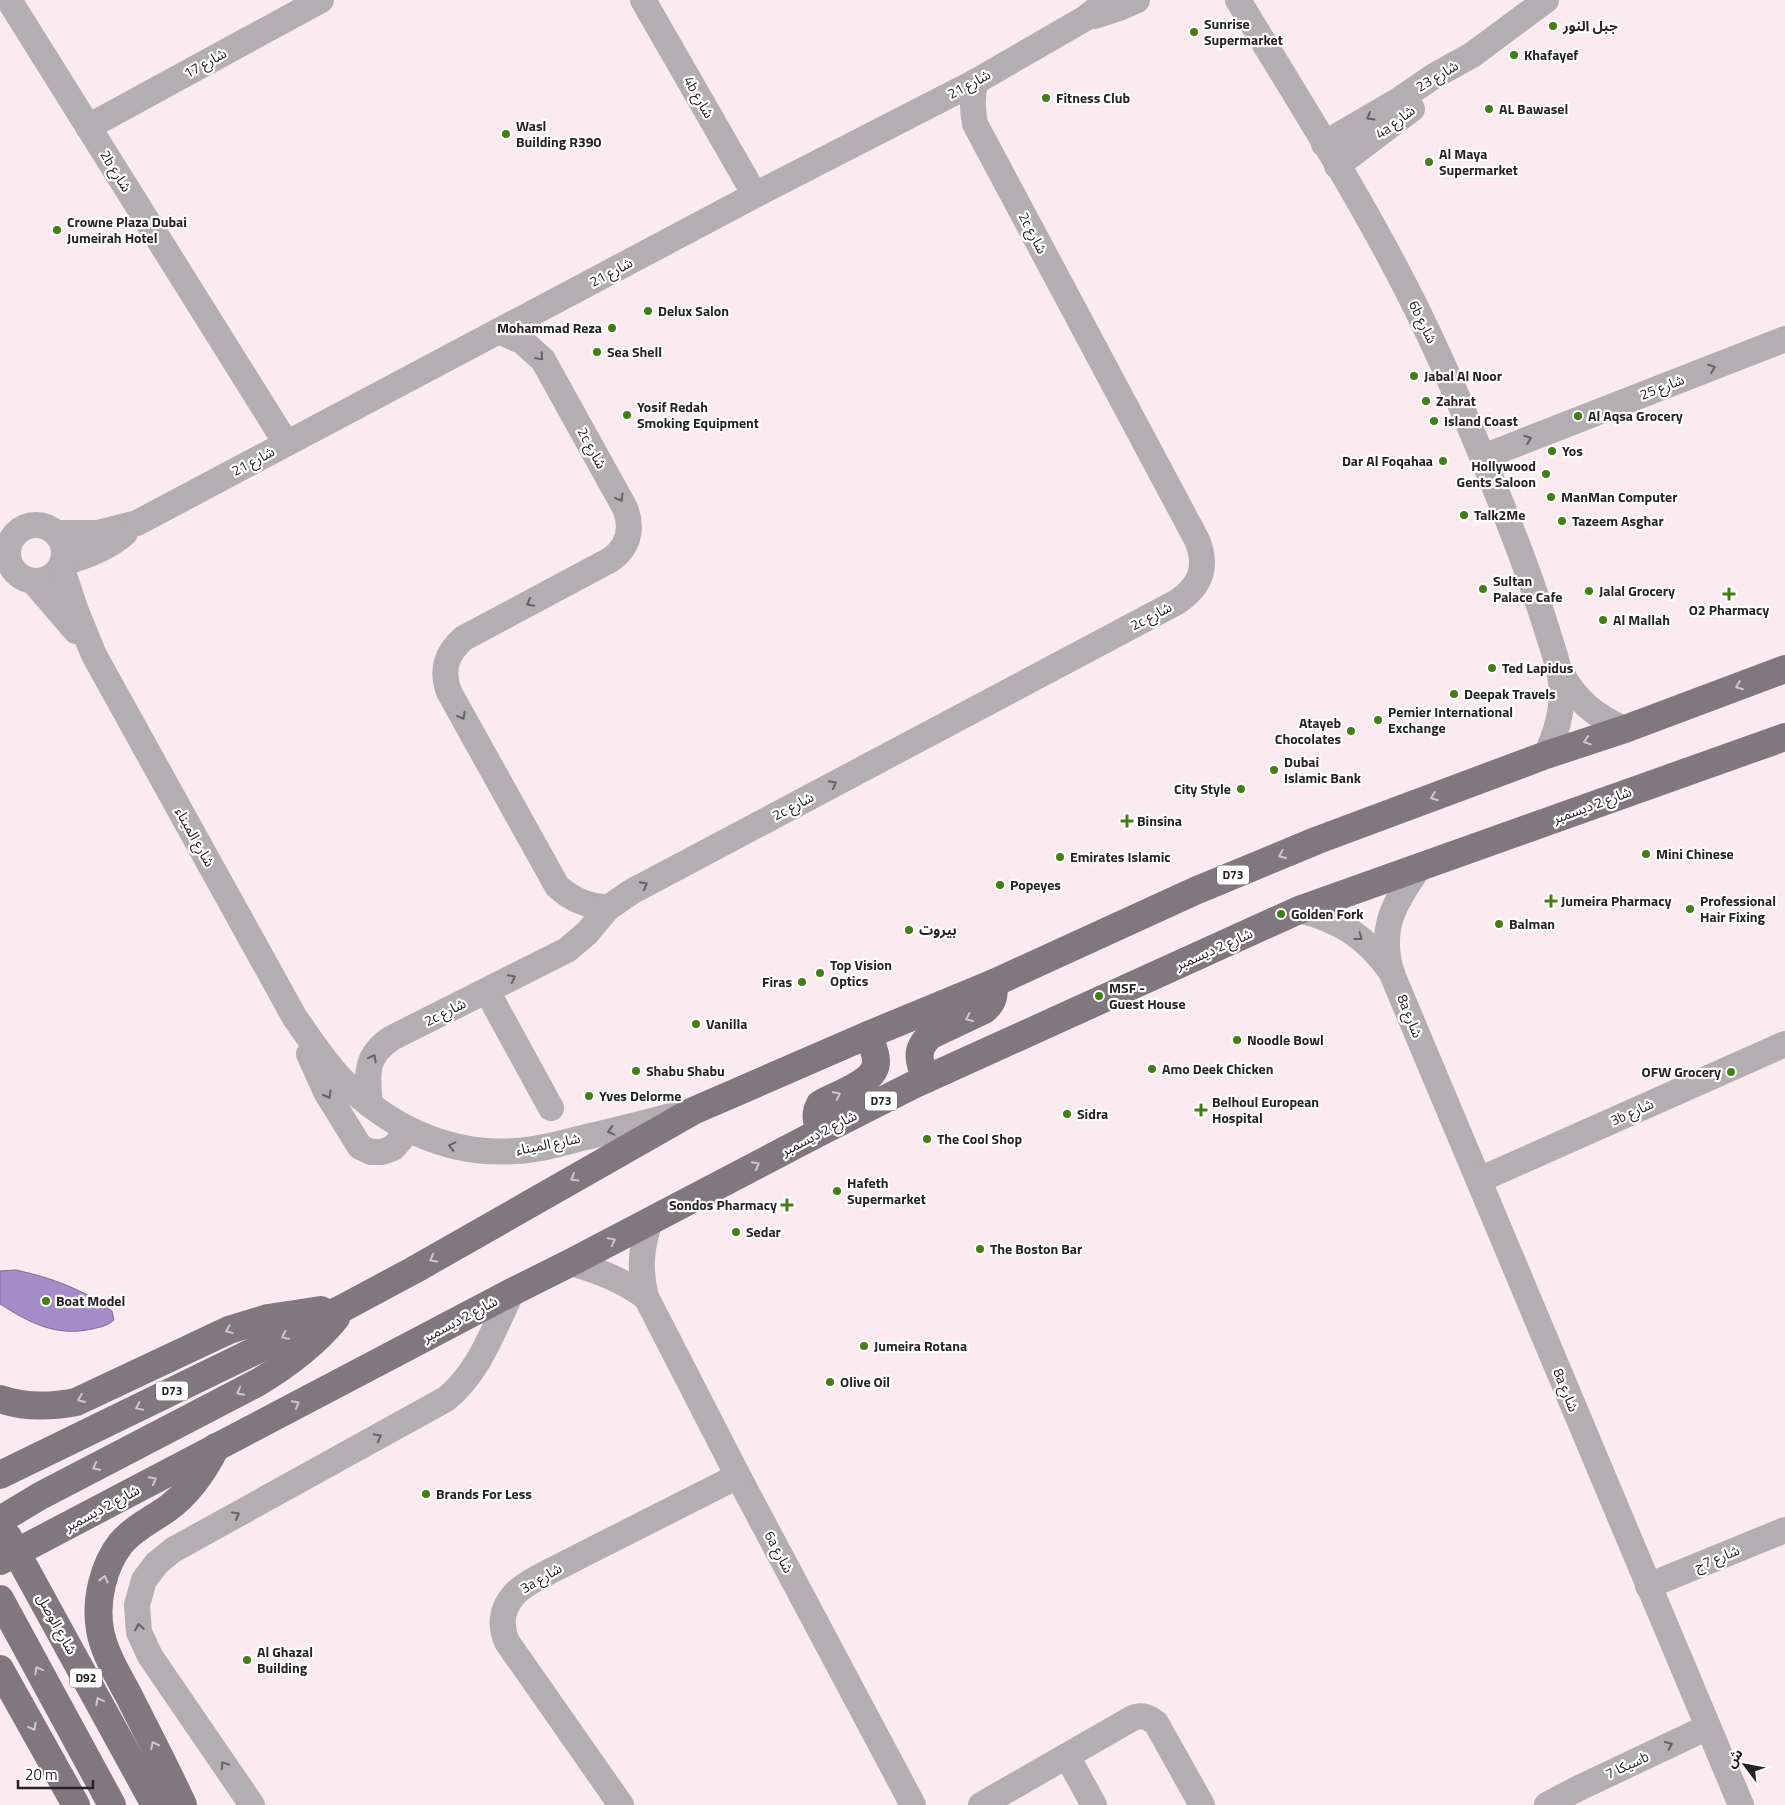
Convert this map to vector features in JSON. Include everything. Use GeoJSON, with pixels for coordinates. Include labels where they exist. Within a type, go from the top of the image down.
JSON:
{"type":"FeatureCollection","features":[{"type":"Feature","properties":{"kind":"main road","name":"D73"},"geometry":{"type":"LineString","coordinates":[[0,1475],[345,1307],[693,1111],[994,982],[1195,891],[1318,840],[1785,669]]}},
{"type":"Feature","properties":{"kind":"main road","name":"شارع 2 ديسمبر"},"geometry":{"type":"LineString","coordinates":[[6,1553],[59,1531],[216,1446],[512,1292],[570,1264],[820,1132],[926,1079],[1299,910],[1785,737]]}},
{"type":"Feature","properties":{"kind":"main road"},"geometry":{"type":"LineString","coordinates":[[926,1079],[919,1060],[924,1042],[931,1036],[989,1006],[994,995],[994,982]]}},
{"type":"Feature","properties":{"kind":"main road"},"geometry":{"type":"LineString","coordinates":[[820,1132],[816,1119],[816,1111],[820,1104],[864,1081],[874,1070],[875,1056],[868,1035]]}},
{"type":"Feature","properties":{"kind":"main road"},"geometry":{"type":"LineString","coordinates":[[0,1399],[26,1406],[52,1406],[76,1402],[229,1330],[268,1318],[345,1307]]}},
{"type":"Feature","properties":{"kind":"main road"},"geometry":{"type":"LineString","coordinates":[[0,1521],[40,1496],[258,1383],[283,1368],[327,1330],[345,1307]]}},
{"type":"Feature","properties":{"kind":"main road"},"geometry":{"type":"LineString","coordinates":[[183,1805],[110,1660],[100,1630],[98,1599],[106,1568],[121,1544],[142,1524],[183,1495],[208,1463],[216,1446]]}},
{"type":"Feature","properties":{"kind":"main road"},"geometry":{"type":"LineString","coordinates":[[40,1496],[26,1508],[23,1516],[24,1525],[29,1532],[37,1535],[59,1531]]}},
{"type":"Feature","properties":{"kind":"main road","name":"شارع الوصل"},"geometry":{"type":"LineString","coordinates":[[0,1521],[6,1553],[155,1805]]}},
{"type":"Feature","properties":{"kind":"main road"},"geometry":{"type":"LineString","coordinates":[[1,1600],[112,1805]]}},
{"type":"Feature","properties":{"kind":"main road"},"geometry":{"type":"LineString","coordinates":[[0,1669],[10,1697],[76,1805]]}},
{"type":"Feature","properties":{"kind":"street","name":"2b شارع"},"geometry":{"type":"LineString","coordinates":[[9,0],[286,443]]}},
{"type":"Feature","properties":{"kind":"street","name":"شارع 17"},"geometry":{"type":"LineString","coordinates":[[88,127],[321,0]]}},
{"type":"Feature","properties":{"kind":"street","name":"4b شارع"},"geometry":{"type":"LineString","coordinates":[[643,0],[755,195]]}},
{"type":"Feature","properties":{"kind":"street","name":"شارع 21"},"geometry":{"type":"LineString","coordinates":[[56,533],[97,533],[117,530],[137,523],[755,195],[975,82],[1084,19],[1109,0]]}},
{"type":"Feature","properties":{"kind":"street","name":"شارع 21"},"geometry":{"type":"LineString","coordinates":[[1084,19],[1137,0]]}},
{"type":"Feature","properties":{"kind":"street","name":"6b شارع"},"geometry":{"type":"LineString","coordinates":[[1238,0],[1403,282],[1460,402],[1483,457],[1537,598],[1558,667],[1562,697],[1561,712],[1558,727],[1546,755]]}},
{"type":"Feature","properties":{"kind":"street","name":"شارع 23"},"geometry":{"type":"LineString","coordinates":[[1330,155],[1398,100],[1434,76],[1472,55],[1546,0]]}},
{"type":"Feature","properties":{"kind":"street","name":"2c شارع"},"geometry":{"type":"LineString","coordinates":[[370,1105],[368,1071],[373,1056],[383,1044],[567,950],[587,933],[608,908],[631,892],[1177,602],[1191,591],[1200,575],[1202,563],[1202,552],[1197,540],[976,124],[972,110],[975,82]]}},
{"type":"Feature","properties":{"kind":"street","name":"2c شارع"},"geometry":{"type":"LineString","coordinates":[[499,331],[523,342],[543,360],[625,508],[630,527],[624,546],[610,560],[456,644],[446,662],[446,682],[449,692],[557,886],[575,901],[586,905],[608,908]]}},
{"type":"Feature","properties":{"kind":"street","name":"شارع 25"},"geometry":{"type":"LineString","coordinates":[[1483,457],[1785,339]]}},
{"type":"Feature","properties":{"kind":"street","name":"شارع 21"},"geometry":{"type":"LineString","coordinates":[[61,564],[83,558],[102,549],[137,523]]}},
{"type":"Feature","properties":{"kind":"street"},"geometry":{"type":"LineString","coordinates":[[43,526],[56,533],[63,548],[61,564],[56,572],[50,578],[42,581],[17,575],[9,564],[8,550],[4,544],[25,527],[43,526]]}},
{"type":"Feature","properties":{"kind":"street","name":"شارع الميناء"},"geometry":{"type":"LineString","coordinates":[[61,564],[76,611],[94,655],[295,1018],[340,1078],[370,1105],[405,1128],[426,1138],[447,1145],[492,1152],[538,1149],[693,1111]]}},
{"type":"Feature","properties":{"kind":"street","name":"شارع الميناء"},"geometry":{"type":"LineString","coordinates":[[17,575],[65,617],[94,655]]}},
{"type":"Feature","properties":{"kind":"street","name":"6b شارع"},"geometry":{"type":"LineString","coordinates":[[1558,667],[1574,694],[1584,705],[1610,723],[1625,728]]}},
{"type":"Feature","properties":{"kind":"street","name":"8a شارع"},"geometry":{"type":"LineString","coordinates":[[1419,868],[1396,901],[1387,930],[1388,961],[1392,974],[1741,1805]]}},
{"type":"Feature","properties":{"kind":"street","name":"8a شارع"},"geometry":{"type":"LineString","coordinates":[[1299,910],[1332,921],[1350,930],[1379,954],[1392,974]]}},
{"type":"Feature","properties":{"kind":"street"},"geometry":{"type":"LineString","coordinates":[[487,991],[551,1108]]}},
{"type":"Feature","properties":{"kind":"street","name":"شارع الميناء"},"geometry":{"type":"LineString","coordinates":[[295,1018],[314,1068],[326,1092],[360,1147],[371,1152],[382,1152],[394,1148],[401,1139],[405,1128]]}},
{"type":"Feature","properties":{"kind":"street","name":"3b شارع"},"geometry":{"type":"LineString","coordinates":[[1479,1180],[1785,1044]]}},
{"type":"Feature","properties":{"kind":"street","name":"6a شارع"},"geometry":{"type":"LineString","coordinates":[[650,1221],[642,1249],[641,1265],[646,1297],[738,1476],[913,1805]]}},
{"type":"Feature","properties":{"kind":"street"},"geometry":{"type":"LineString","coordinates":[[570,1264],[602,1272],[632,1287],[646,1297]]}},
{"type":"Feature","properties":{"kind":"street"},"geometry":{"type":"LineString","coordinates":[[252,1805],[150,1656],[139,1632],[137,1605],[144,1580],[156,1562],[173,1550],[446,1399],[461,1386],[473,1368],[512,1292]]}},
{"type":"Feature","properties":{"kind":"street","name":"3a شارع"},"geometry":{"type":"LineString","coordinates":[[621,1805],[507,1642],[502,1622],[505,1607],[514,1594],[551,1571],[738,1476]]}},
{"type":"Feature","properties":{"kind":"street","name":"شارع 7ج"},"geometry":{"type":"LineString","coordinates":[[1648,1586],[1785,1530]]}},
{"type":"Feature","properties":{"kind":"street"},"geometry":{"type":"LineString","coordinates":[[981,1805],[1137,1716],[1144,1716],[1156,1723],[1202,1805]]}},
{"type":"Feature","properties":{"kind":"street","name":"سيكا 7b"},"geometry":{"type":"LineString","coordinates":[[1547,1805],[1708,1727]]}},
{"type":"Feature","properties":{"kind":"street"},"geometry":{"type":"LineString","coordinates":[[1066,1756],[1094,1805]]}},
{"type":"Feature","properties":{"kind":"shaded area"},"geometry":{"type":"Polygon","coordinates":[[[16,1270],[55,1281],[90,1296],[112,1311],[114,1320],[98,1328],[67,1331],[44,1327],[22,1317],[0,1304],[0,1271],[16,1270]]]}},
{"type":"Feature","properties":{"kind":"place","name":"جبل النور"},"geometry":{"type":"Point","coordinates":[1553,26]}},
{"type":"Feature","properties":{"kind":"place","name":"Sunrise Supermarket"},"geometry":{"type":"Point","coordinates":[1194,32]}},
{"type":"Feature","properties":{"kind":"place","name":"Khafayef"},"geometry":{"type":"Point","coordinates":[1514,55]}},
{"type":"Feature","properties":{"kind":"place","name":"Fitness Club"},"geometry":{"type":"Point","coordinates":[1046,98]}},
{"type":"Feature","properties":{"kind":"place","name":"AL Bawasel"},"geometry":{"type":"Point","coordinates":[1489,109]}},
{"type":"Feature","properties":{"kind":"place","name":"Wasl Building R390"},"geometry":{"type":"Point","coordinates":[506,134]}},
{"type":"Feature","properties":{"kind":"place","name":"Al Maya Supermarket"},"geometry":{"type":"Point","coordinates":[1429,162]}},
{"type":"Feature","properties":{"kind":"place","name":"Crowne Plaza Dubai Jumeirah Hotel"},"geometry":{"type":"Point","coordinates":[57,230]}},
{"type":"Feature","properties":{"kind":"place","name":"Delux Salon"},"geometry":{"type":"Point","coordinates":[648,311]}},
{"type":"Feature","properties":{"kind":"place","name":"Mohammad Reza"},"geometry":{"type":"Point","coordinates":[612,328]}},
{"type":"Feature","properties":{"kind":"place","name":"Sea Shell"},"geometry":{"type":"Point","coordinates":[597,352]}},
{"type":"Feature","properties":{"kind":"place","name":"Jabal Al Noor"},"geometry":{"type":"Point","coordinates":[1414,376]}},
{"type":"Feature","properties":{"kind":"place","name":"Zahrat"},"geometry":{"type":"Point","coordinates":[1426,401]}},
{"type":"Feature","properties":{"kind":"place","name":"Yosif Redah Smoking Equipment"},"geometry":{"type":"Point","coordinates":[627,415]}},
{"type":"Feature","properties":{"kind":"place","name":"Al Aqsa Grocery"},"geometry":{"type":"Point","coordinates":[1578,416]}},
{"type":"Feature","properties":{"kind":"place","name":"Island Coast"},"geometry":{"type":"Point","coordinates":[1434,421]}},
{"type":"Feature","properties":{"kind":"place","name":"Yos"},"geometry":{"type":"Point","coordinates":[1552,451]}},
{"type":"Feature","properties":{"kind":"place","name":"Dar Al Foqahaa"},"geometry":{"type":"Point","coordinates":[1443,461]}},
{"type":"Feature","properties":{"kind":"place","name":"Hollywood Gents Saloon"},"geometry":{"type":"Point","coordinates":[1546,474]}},
{"type":"Feature","properties":{"kind":"place","name":"ManMan Computer"},"geometry":{"type":"Point","coordinates":[1551,497]}},
{"type":"Feature","properties":{"kind":"place","name":"Talk2Me"},"geometry":{"type":"Point","coordinates":[1464,515]}},
{"type":"Feature","properties":{"kind":"place","name":"Tazeem Asghar"},"geometry":{"type":"Point","coordinates":[1562,521]}},
{"type":"Feature","properties":{"kind":"place","name":"Sultan Palace Cafe"},"geometry":{"type":"Point","coordinates":[1483,589]}},
{"type":"Feature","properties":{"kind":"place","name":"Jalal Grocery"},"geometry":{"type":"Point","coordinates":[1589,591]}},
{"type":"Feature","properties":{"kind":"place","name":"O2 Pharmacy"},"geometry":{"type":"Point","coordinates":[1729,594]}},
{"type":"Feature","properties":{"kind":"place","name":"Al Mallah"},"geometry":{"type":"Point","coordinates":[1603,620]}},
{"type":"Feature","properties":{"kind":"place","name":"Ted Lapidus"},"geometry":{"type":"Point","coordinates":[1492,668]}},
{"type":"Feature","properties":{"kind":"place","name":"Deepak Travels"},"geometry":{"type":"Point","coordinates":[1454,694]}},
{"type":"Feature","properties":{"kind":"place","name":"Pemier International Exchange"},"geometry":{"type":"Point","coordinates":[1378,720]}},
{"type":"Feature","properties":{"kind":"place","name":"Atayeb Chocolates"},"geometry":{"type":"Point","coordinates":[1351,731]}},
{"type":"Feature","properties":{"kind":"place","name":"Dubai Islamic Bank"},"geometry":{"type":"Point","coordinates":[1274,770]}},
{"type":"Feature","properties":{"kind":"place","name":"City Style"},"geometry":{"type":"Point","coordinates":[1241,789]}},
{"type":"Feature","properties":{"kind":"place","name":"Binsina"},"geometry":{"type":"Point","coordinates":[1127,821]}},
{"type":"Feature","properties":{"kind":"place","name":"Mini Chinese"},"geometry":{"type":"Point","coordinates":[1646,854]}},
{"type":"Feature","properties":{"kind":"place","name":"Emirates Islamic"},"geometry":{"type":"Point","coordinates":[1060,857]}},
{"type":"Feature","properties":{"kind":"place","name":"Popeyes"},"geometry":{"type":"Point","coordinates":[1000,885]}},
{"type":"Feature","properties":{"kind":"place","name":"Jumeira Pharmacy"},"geometry":{"type":"Point","coordinates":[1551,901]}},
{"type":"Feature","properties":{"kind":"place","name":"Professional Hair Fixing"},"geometry":{"type":"Point","coordinates":[1690,909]}},
{"type":"Feature","properties":{"kind":"place","name":"Golden Fork"},"geometry":{"type":"Point","coordinates":[1281,914]}},
{"type":"Feature","properties":{"kind":"place","name":"Balman"},"geometry":{"type":"Point","coordinates":[1499,924]}},
{"type":"Feature","properties":{"kind":"place","name":"بيروت"},"geometry":{"type":"Point","coordinates":[909,930]}},
{"type":"Feature","properties":{"kind":"place","name":"Top Vision Optics"},"geometry":{"type":"Point","coordinates":[820,973]}},
{"type":"Feature","properties":{"kind":"place","name":"Firas"},"geometry":{"type":"Point","coordinates":[802,982]}},
{"type":"Feature","properties":{"kind":"place","name":"MSF - Guest House"},"geometry":{"type":"Point","coordinates":[1099,996]}},
{"type":"Feature","properties":{"kind":"place","name":"Vanilla"},"geometry":{"type":"Point","coordinates":[696,1024]}},
{"type":"Feature","properties":{"kind":"place","name":"Noodle Bowl"},"geometry":{"type":"Point","coordinates":[1237,1040]}},
{"type":"Feature","properties":{"kind":"place","name":"Amo Deek Chicken"},"geometry":{"type":"Point","coordinates":[1152,1069]}},
{"type":"Feature","properties":{"kind":"place","name":"Shabu Shabu"},"geometry":{"type":"Point","coordinates":[636,1071]}},
{"type":"Feature","properties":{"kind":"place","name":"OFW Grocery"},"geometry":{"type":"Point","coordinates":[1731,1072]}},
{"type":"Feature","properties":{"kind":"place","name":"Yves Delorme"},"geometry":{"type":"Point","coordinates":[589,1096]}},
{"type":"Feature","properties":{"kind":"place","name":"Belhoul European Hospital"},"geometry":{"type":"Point","coordinates":[1201,1110]}},
{"type":"Feature","properties":{"kind":"place","name":"Sidra"},"geometry":{"type":"Point","coordinates":[1067,1114]}},
{"type":"Feature","properties":{"kind":"place","name":"The Cool Shop"},"geometry":{"type":"Point","coordinates":[927,1139]}},
{"type":"Feature","properties":{"kind":"place","name":"Hafeth Supermarket"},"geometry":{"type":"Point","coordinates":[837,1191]}},
{"type":"Feature","properties":{"kind":"place","name":"Sondos Pharmacy"},"geometry":{"type":"Point","coordinates":[787,1205]}},
{"type":"Feature","properties":{"kind":"place","name":"Sedar"},"geometry":{"type":"Point","coordinates":[736,1232]}},
{"type":"Feature","properties":{"kind":"place","name":"The Boston Bar"},"geometry":{"type":"Point","coordinates":[980,1249]}},
{"type":"Feature","properties":{"kind":"place","name":"Boat Model"},"geometry":{"type":"Point","coordinates":[46,1301]}},
{"type":"Feature","properties":{"kind":"place","name":"Jumeira Rotana"},"geometry":{"type":"Point","coordinates":[864,1346]}},
{"type":"Feature","properties":{"kind":"place","name":"Olive Oil"},"geometry":{"type":"Point","coordinates":[830,1382]}},
{"type":"Feature","properties":{"kind":"place","name":"Brands For Less"},"geometry":{"type":"Point","coordinates":[426,1494]}},
{"type":"Feature","properties":{"kind":"place","name":"Al Ghazal Building"},"geometry":{"type":"Point","coordinates":[247,1660]}}]}
